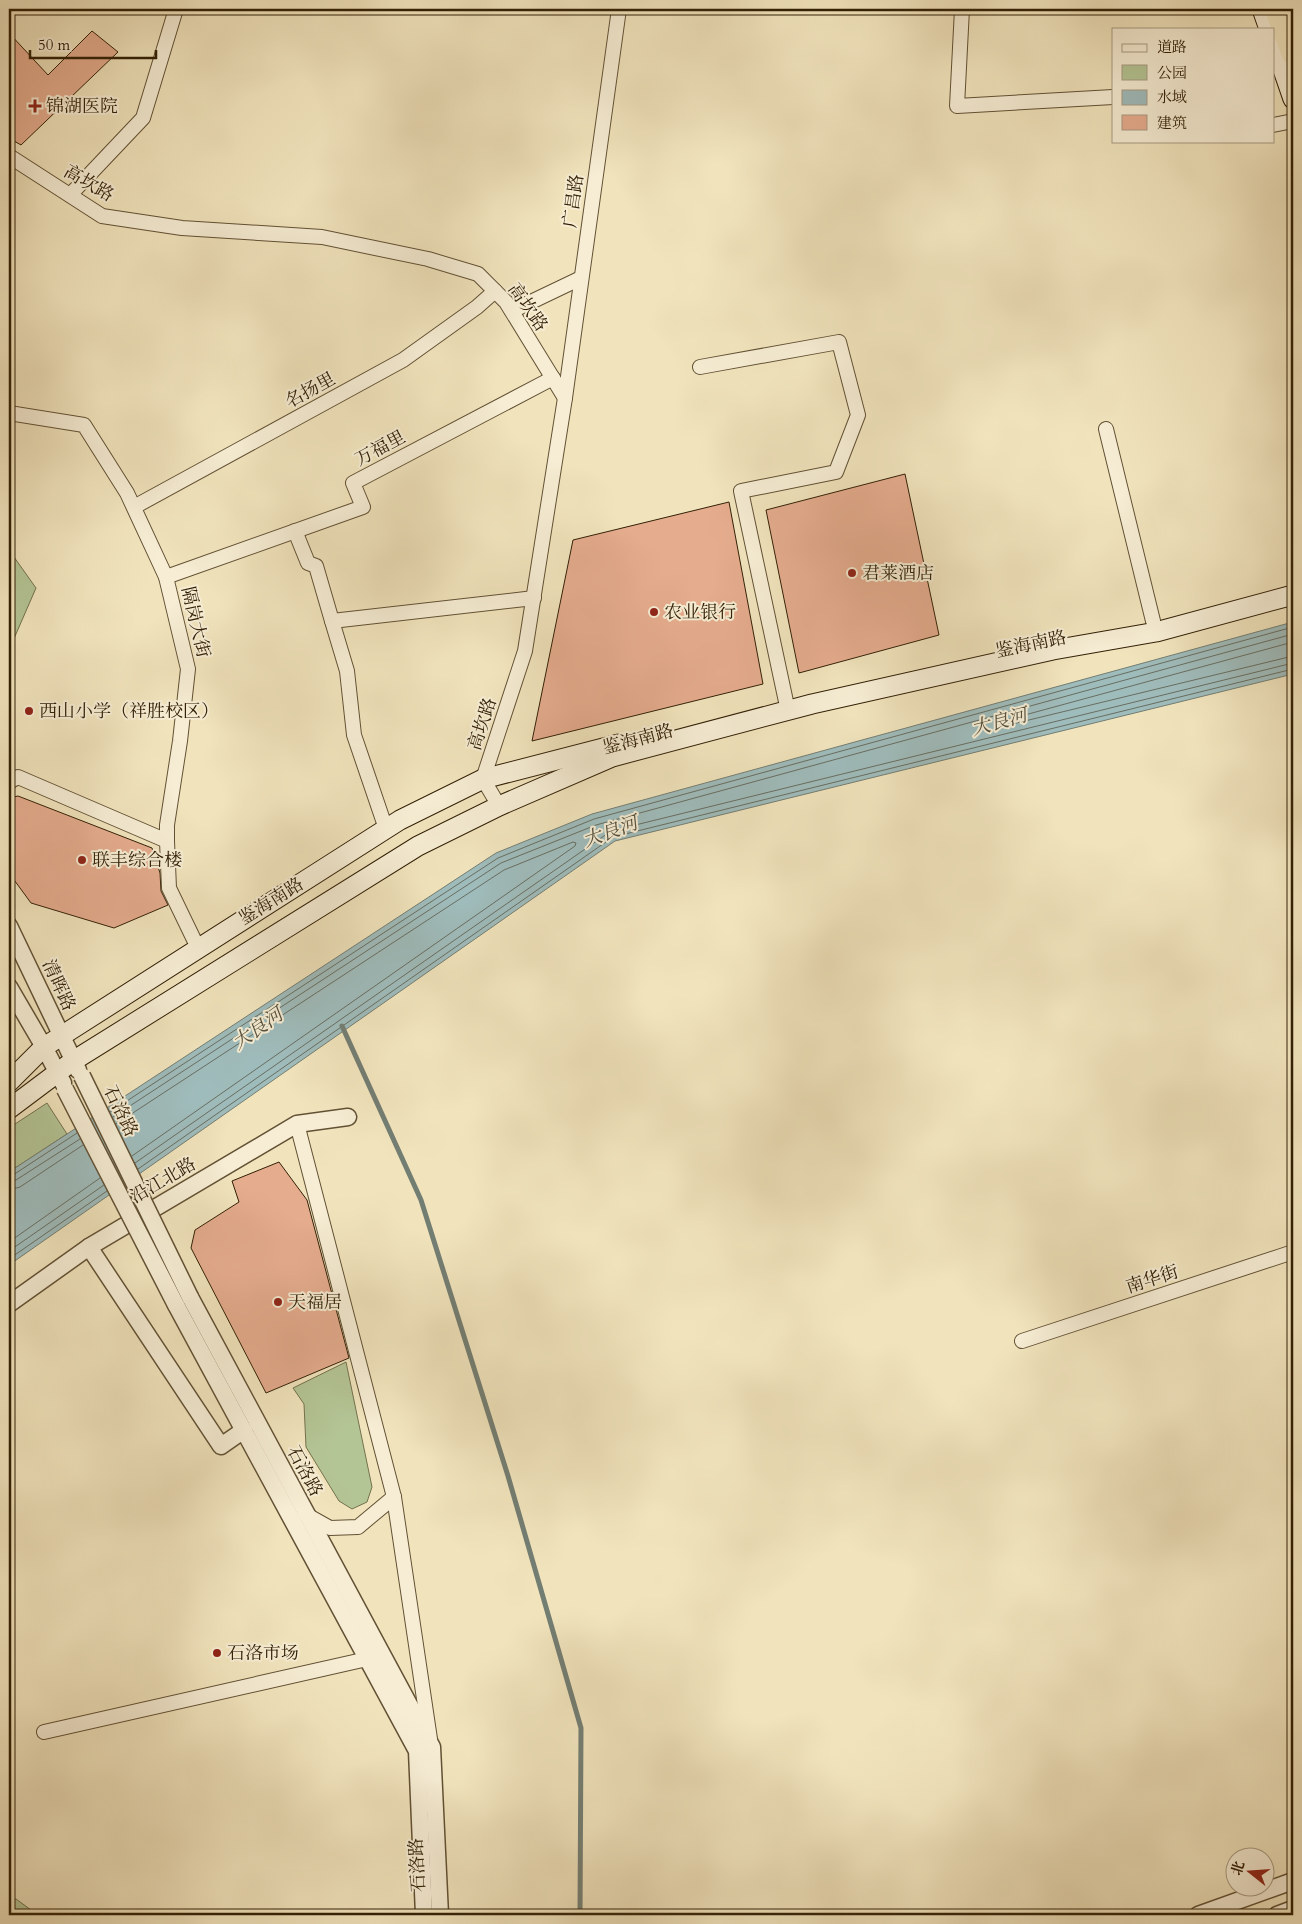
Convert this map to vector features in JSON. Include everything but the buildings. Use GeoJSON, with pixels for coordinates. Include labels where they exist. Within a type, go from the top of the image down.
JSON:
{"type":"FeatureCollection","features":[{"type":"Feature","properties":{"kind":"highway"},"geometry":{"type":"LineString","coordinates":[[1276,9],[1293,55]]}},
{"type":"Feature","properties":{"kind":"main road"},"geometry":{"type":"LineString","coordinates":[[1262,9],[1269,28]]}},
{"type":"Feature","properties":{"kind":"main road"},"geometry":{"type":"LineString","coordinates":[[1274,45],[1293,99]]}},
{"type":"Feature","properties":{"kind":"main road","name":"鉴海南路"},"geometry":{"type":"LineString","coordinates":[[9,1082],[44,1047],[198,948],[400,820],[483,779],[1052,639],[1154,621],[1293,584]]}},
{"type":"Feature","properties":{"kind":"main road","name":"鉴海南路"},"geometry":{"type":"LineString","coordinates":[[9,1109],[69,1074],[418,846],[499,806],[612,757],[787,705],[1054,650],[1156,632],[1293,595]]}},
{"type":"Feature","properties":{"kind":"street"},"geometry":{"type":"LineString","coordinates":[[70,194],[143,118],[176,9]]}},
{"type":"Feature","properties":{"kind":"street","name":"广昌路"},"geometry":{"type":"LineString","coordinates":[[565,398],[619,9]]}},
{"type":"Feature","properties":{"kind":"street"},"geometry":{"type":"LineString","coordinates":[[962,9],[957,106],[1112,97]]}},
{"type":"Feature","properties":{"kind":"street"},"geometry":{"type":"LineString","coordinates":[[1274,125],[1293,121]]}},
{"type":"Feature","properties":{"kind":"street","name":"高坎路"},"geometry":{"type":"LineString","coordinates":[[9,156],[102,216],[182,228],[322,237],[428,259],[478,274],[506,302],[565,398],[525,651],[483,779]]}},
{"type":"Feature","properties":{"kind":"street"},"geometry":{"type":"LineString","coordinates":[[512,311],[582,278]]}},
{"type":"Feature","properties":{"kind":"street","name":"名扬里"},"geometry":{"type":"LineString","coordinates":[[134,507],[403,360],[477,307],[495,291]]}},
{"type":"Feature","properties":{"kind":"street"},"geometry":{"type":"LineString","coordinates":[[700,367],[839,342],[858,415],[836,472],[741,491],[787,705]]}},
{"type":"Feature","properties":{"kind":"street","name":"万福里"},"geometry":{"type":"LineString","coordinates":[[166,577],[363,507],[353,483],[553,378]]}},
{"type":"Feature","properties":{"kind":"street","name":"隔岗大街"},"geometry":{"type":"LineString","coordinates":[[9,413],[84,425],[127,493],[166,577],[188,669],[180,742],[167,825],[169,888],[198,948]]}},
{"type":"Feature","properties":{"kind":"street"},"geometry":{"type":"LineString","coordinates":[[1106,429],[1154,621]]}},
{"type":"Feature","properties":{"kind":"street"},"geometry":{"type":"LineString","coordinates":[[296,531],[308,563],[316,566],[347,671],[354,736],[385,826]]}},
{"type":"Feature","properties":{"kind":"street"},"geometry":{"type":"LineString","coordinates":[[332,621],[534,598]]}},
{"type":"Feature","properties":{"kind":"street"},"geometry":{"type":"LineString","coordinates":[[9,782],[18,778],[167,841]]}},
{"type":"Feature","properties":{"kind":"street"},"geometry":{"type":"LineString","coordinates":[[483,779],[499,806]]}},
{"type":"Feature","properties":{"kind":"street","name":"清晖路"},"geometry":{"type":"LineString","coordinates":[[9,926],[61,1036],[69,1074]]}},
{"type":"Feature","properties":{"kind":"street"},"geometry":{"type":"LineString","coordinates":[[9,987],[44,1047],[69,1074]]}},
{"type":"Feature","properties":{"kind":"street","name":"石洛路"},"geometry":{"type":"LineString","coordinates":[[69,1074],[183,1301],[244,1430],[417,1751],[424,1915]]}},
{"type":"Feature","properties":{"kind":"street","name":"沿江北路"},"geometry":{"type":"LineString","coordinates":[[9,1304],[89,1247],[296,1124],[348,1117]]}},
{"type":"Feature","properties":{"kind":"street"},"geometry":{"type":"LineString","coordinates":[[296,1124],[394,1497],[432,1747]]}},
{"type":"Feature","properties":{"kind":"street"},"geometry":{"type":"LineString","coordinates":[[89,1247],[221,1446],[244,1430]]}},
{"type":"Feature","properties":{"kind":"street","name":"南华街"},"geometry":{"type":"LineString","coordinates":[[1022,1341],[1293,1252]]}},
{"type":"Feature","properties":{"kind":"street","name":"石洛路"},"geometry":{"type":"LineString","coordinates":[[183,1301],[305,1514],[432,1747],[440,1915]]}},
{"type":"Feature","properties":{"kind":"street"},"geometry":{"type":"LineString","coordinates":[[305,1514],[330,1528],[358,1526],[394,1497]]}},
{"type":"Feature","properties":{"kind":"street"},"geometry":{"type":"LineString","coordinates":[[44,1732],[367,1659]]}},
{"type":"Feature","properties":{"kind":"street"},"geometry":{"type":"LineString","coordinates":[[1198,1915],[1293,1882]]}},
{"type":"Feature","properties":{"kind":"street"},"geometry":{"type":"LineString","coordinates":[[1277,1915],[1293,1910]]}},
{"type":"Feature","properties":{"kind":"green space"},"geometry":{"type":"Polygon","coordinates":[[[9,550],[36,588],[9,650],[9,550]]]}},
{"type":"Feature","properties":{"kind":"green space"},"geometry":{"type":"Polygon","coordinates":[[[47,1103],[67,1134],[9,1172],[9,1128],[47,1103]]]}},
{"type":"Feature","properties":{"kind":"green space"},"geometry":{"type":"Polygon","coordinates":[[[346,1362],[372,1487],[367,1502],[352,1509],[339,1501],[306,1447],[304,1404],[293,1388],[346,1362]]]}},
{"type":"Feature","properties":{"kind":"green space"},"geometry":{"type":"Polygon","coordinates":[[[9,1899],[16,1899],[38,1915],[9,1915],[9,1899]]]}},
{"type":"Feature","properties":{"kind":"water","name":"大良河"},"geometry":{"type":"Polygon","coordinates":[[[1293,622],[1293,674],[615,841],[9,1265],[9,1172],[496,853],[592,814],[1293,622]]]}},
{"type":"Feature","properties":{"kind":"waterway"},"geometry":{"type":"LineString","coordinates":[[342,1026],[421,1200],[508,1476],[581,1728],[580,1915]]}},
{"type":"Feature","properties":{"kind":"place","name":"锦湖医院"},"geometry":{"type":"Point","coordinates":[35,106]}},
{"type":"Feature","properties":{"kind":"place","name":"君莱酒店"},"geometry":{"type":"Point","coordinates":[852,573]}},
{"type":"Feature","properties":{"kind":"place","name":"农业银行"},"geometry":{"type":"Point","coordinates":[654,612]}},
{"type":"Feature","properties":{"kind":"place","name":"西山小学（祥胜校区）"},"geometry":{"type":"Point","coordinates":[29,711]}},
{"type":"Feature","properties":{"kind":"place","name":"联丰综合楼"},"geometry":{"type":"Point","coordinates":[82,860]}},
{"type":"Feature","properties":{"kind":"place","name":"天福居"},"geometry":{"type":"Point","coordinates":[278,1302]}},
{"type":"Feature","properties":{"kind":"place","name":"石洛市场"},"geometry":{"type":"Point","coordinates":[217,1653]}}]}
